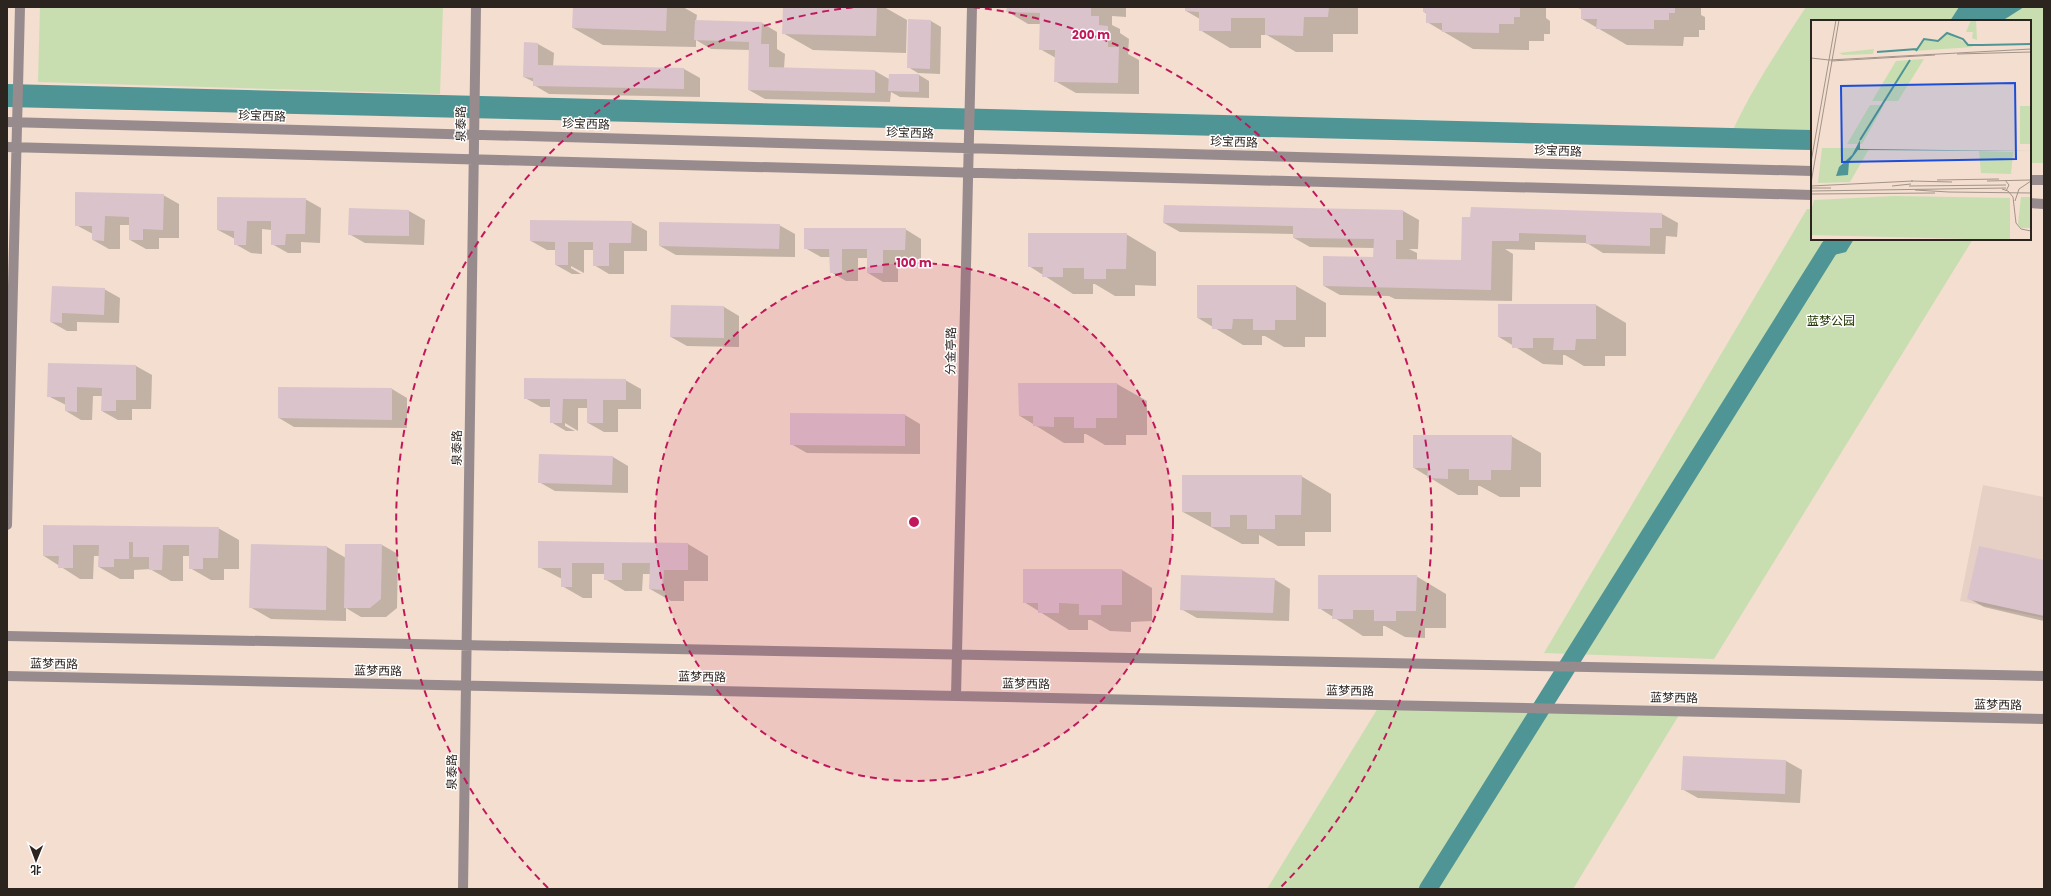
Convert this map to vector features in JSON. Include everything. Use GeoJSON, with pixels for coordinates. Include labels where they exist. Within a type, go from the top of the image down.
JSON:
{"type":"FeatureCollection","features":[{"type":"Feature","properties":{"kind":"street"},"geometry":{"type":"LineString","coordinates":[[7,525],[12,122],[20,7]]}},
{"type":"Feature","properties":{"kind":"street","name":"泉泰路"},"geometry":{"type":"LineString","coordinates":[[463,889],[476,7]]}},
{"type":"Feature","properties":{"kind":"street","name":"分金亭路"},"geometry":{"type":"LineString","coordinates":[[956,696],[972,7]]}},
{"type":"Feature","properties":{"kind":"street","name":"珍宝西路"},"geometry":{"type":"LineString","coordinates":[[12,122],[1811,171]]}},
{"type":"Feature","properties":{"kind":"street"},"geometry":{"type":"LineString","coordinates":[[12,148],[1811,195]]}},
{"type":"Feature","properties":{"kind":"street"},"geometry":{"type":"LineString","coordinates":[[2031,180],[2044,180]]}},
{"type":"Feature","properties":{"kind":"street"},"geometry":{"type":"LineString","coordinates":[[2031,203],[2044,204]]}},
{"type":"Feature","properties":{"kind":"street"},"geometry":{"type":"LineString","coordinates":[[7,636],[2044,676]]}},
{"type":"Feature","properties":{"kind":"street","name":"蓝梦西路"},"geometry":{"type":"LineString","coordinates":[[7,676],[2044,719]]}},
{"type":"Feature","properties":{"kind":"shaded area"},"geometry":{"type":"Polygon","coordinates":[[[1983,485],[2044,497],[2044,618],[1960,601],[1983,485]]]}},
{"type":"Feature","properties":{"kind":"green space"},"geometry":{"type":"Polygon","coordinates":[[[40,7],[443,7],[440,94],[38,82],[40,7]]]}},
{"type":"Feature","properties":{"kind":"green space"},"geometry":{"type":"Polygon","coordinates":[[[1806,7],[2044,7],[2044,163],[2031,163],[2031,20],[1811,20],[1811,150],[1725,148],[1742,111],[1773,58],[1806,7]]]}},
{"type":"Feature","properties":{"kind":"green space","name":"蓝梦公园"},"geometry":{"type":"Polygon","coordinates":[[[1807,209],[1811,209],[1811,240],[1972,240],[1714,659],[1544,653],[1807,209]]]}},
{"type":"Feature","properties":{"kind":"green space"},"geometry":{"type":"Polygon","coordinates":[[[1381,703],[1682,710],[1573,889],[1267,889],[1381,703]]]}},
{"type":"Feature","properties":{"kind":"water"},"geometry":{"type":"Polygon","coordinates":[[[1959,7],[2024,7],[2004,20],[1951,20],[1959,7]]]}},
{"type":"Feature","properties":{"kind":"water"},"geometry":{"type":"Polygon","coordinates":[[[7,84],[1811,130],[1811,150],[7,107],[7,84]]]}},
{"type":"Feature","properties":{"kind":"water"},"geometry":{"type":"Polygon","coordinates":[[[1831,240],[1853,240],[1846,252],[1834,255],[1830,247],[1831,240]]]}},
{"type":"Feature","properties":{"kind":"building"},"geometry":{"type":"Polygon","coordinates":[[[573,7],[667,7],[666,31],[572,28],[573,7]]]}},
{"type":"Feature","properties":{"kind":"building"},"geometry":{"type":"Polygon","coordinates":[[[783,7],[877,7],[876,36],[782,34],[783,7]]]}},
{"type":"Feature","properties":{"kind":"building"},"geometry":{"type":"Polygon","coordinates":[[[1007,7],[1091,7],[1091,16],[1099,16],[1099,25],[1108,26],[1108,47],[1119,47],[1118,83],[1054,82],[1055,50],[1039,50],[1040,13],[1006,12],[1007,7]]]}},
{"type":"Feature","properties":{"kind":"building"},"geometry":{"type":"Polygon","coordinates":[[[1185,7],[1329,7],[1328,17],[1304,17],[1303,36],[1265,35],[1265,18],[1231,18],[1231,31],[1199,31],[1199,12],[1185,11],[1185,7]]]}},
{"type":"Feature","properties":{"kind":"building"},"geometry":{"type":"Polygon","coordinates":[[[1423,7],[1520,7],[1520,17],[1514,17],[1514,24],[1499,24],[1499,33],[1442,32],[1442,23],[1426,23],[1426,12],[1423,12],[1423,7]]]}},
{"type":"Feature","properties":{"kind":"building"},"geometry":{"type":"Polygon","coordinates":[[[1581,7],[1675,7],[1675,13],[1669,13],[1669,20],[1654,20],[1654,29],[1596,29],[1597,19],[1581,19],[1581,7]]]}},
{"type":"Feature","properties":{"kind":"building"},"geometry":{"type":"Polygon","coordinates":[[[908,19],[931,20],[930,69],[907,68],[908,19]]]}},
{"type":"Feature","properties":{"kind":"building"},"geometry":{"type":"Polygon","coordinates":[[[695,20],[762,22],[761,44],[769,44],[769,67],[875,70],[875,93],[748,90],[749,42],[694,40],[695,20]]]}},
{"type":"Feature","properties":{"kind":"building"},"geometry":{"type":"Polygon","coordinates":[[[524,42],[538,43],[538,65],[684,68],[684,89],[533,86],[533,78],[523,77],[524,42]]]}},
{"type":"Feature","properties":{"kind":"building"},"geometry":{"type":"Polygon","coordinates":[[[889,74],[919,74],[919,92],[888,91],[889,74]]]}},
{"type":"Feature","properties":{"kind":"building"},"geometry":{"type":"Polygon","coordinates":[[[75,192],[164,194],[163,230],[143,229],[143,240],[129,240],[129,217],[105,216],[104,241],[92,240],[92,226],[75,226],[75,192]]]}},
{"type":"Feature","properties":{"kind":"building"},"geometry":{"type":"Polygon","coordinates":[[[217,197],[306,198],[305,234],[286,234],[285,245],[271,245],[271,221],[247,221],[246,245],[234,245],[234,231],[217,230],[217,197]]]}},
{"type":"Feature","properties":{"kind":"building"},"geometry":{"type":"Polygon","coordinates":[[[1164,205],[1403,210],[1403,240],[1396,240],[1396,259],[1461,260],[1462,217],[1470,217],[1471,207],[1662,213],[1662,228],[1650,228],[1650,246],[1586,244],[1586,235],[1519,233],[1519,241],[1492,241],[1491,290],[1323,286],[1323,256],[1373,257],[1374,239],[1293,238],[1293,226],[1163,223],[1164,205]]]}},
{"type":"Feature","properties":{"kind":"building"},"geometry":{"type":"Polygon","coordinates":[[[349,208],[409,210],[409,236],[348,235],[349,208]]]}},
{"type":"Feature","properties":{"kind":"building"},"geometry":{"type":"Polygon","coordinates":[[[530,220],[632,221],[631,243],[609,243],[609,266],[593,266],[593,242],[568,242],[568,265],[555,265],[555,242],[530,241],[530,220]]]}},
{"type":"Feature","properties":{"kind":"building"},"geometry":{"type":"Polygon","coordinates":[[[659,222],[780,224],[779,249],[659,246],[659,222]]]}},
{"type":"Feature","properties":{"kind":"building"},"geometry":{"type":"Polygon","coordinates":[[[804,228],[906,228],[905,250],[883,250],[883,273],[867,273],[867,249],[842,249],[842,273],[830,273],[829,249],[804,249],[804,228]]]}},
{"type":"Feature","properties":{"kind":"building"},"geometry":{"type":"Polygon","coordinates":[[[1028,233],[1127,233],[1126,269],[1106,269],[1106,279],[1084,279],[1084,268],[1063,268],[1063,277],[1042,277],[1043,267],[1028,267],[1028,233]]]}},
{"type":"Feature","properties":{"kind":"building"},"geometry":{"type":"Polygon","coordinates":[[[1197,285],[1296,285],[1296,320],[1275,320],[1275,330],[1253,330],[1253,319],[1233,319],[1232,329],[1212,329],[1212,318],[1197,318],[1197,285]]]}},
{"type":"Feature","properties":{"kind":"building"},"geometry":{"type":"Polygon","coordinates":[[[52,286],[105,288],[104,315],[62,313],[62,323],[50,322],[52,286]]]}},
{"type":"Feature","properties":{"kind":"building"},"geometry":{"type":"Polygon","coordinates":[[[1498,304],[1596,304],[1596,339],[1576,339],[1575,350],[1553,350],[1554,338],[1533,338],[1533,348],[1512,348],[1512,337],[1498,337],[1498,304]]]}},
{"type":"Feature","properties":{"kind":"building"},"geometry":{"type":"Polygon","coordinates":[[[671,305],[724,306],[724,338],[670,337],[671,305]]]}},
{"type":"Feature","properties":{"kind":"building"},"geometry":{"type":"Polygon","coordinates":[[[48,363],[136,365],[136,400],[116,400],[116,411],[101,411],[102,388],[77,387],[77,412],[65,411],[65,397],[47,397],[48,363]]]}},
{"type":"Feature","properties":{"kind":"building"},"geometry":{"type":"Polygon","coordinates":[[[524,378],[626,379],[626,400],[603,400],[603,423],[587,423],[587,399],[563,399],[562,423],[550,423],[550,399],[524,399],[524,378]]]}},
{"type":"Feature","properties":{"kind":"building"},"geometry":{"type":"Polygon","coordinates":[[[1018,383],[1117,383],[1117,418],[1096,418],[1096,428],[1074,428],[1074,417],[1054,417],[1054,427],[1033,426],[1033,416],[1019,416],[1018,383]]]}},
{"type":"Feature","properties":{"kind":"building"},"geometry":{"type":"Polygon","coordinates":[[[278,387],[392,388],[392,420],[278,418],[278,387]]]}},
{"type":"Feature","properties":{"kind":"building"},"geometry":{"type":"Polygon","coordinates":[[[790,413],[905,414],[905,446],[790,445],[790,413]]]}},
{"type":"Feature","properties":{"kind":"building"},"geometry":{"type":"Polygon","coordinates":[[[1413,435],[1512,435],[1511,470],[1491,470],[1491,480],[1469,480],[1469,469],[1448,469],[1448,479],[1427,478],[1428,468],[1413,468],[1413,435]]]}},
{"type":"Feature","properties":{"kind":"building"},"geometry":{"type":"Polygon","coordinates":[[[539,454],[613,456],[612,485],[538,483],[539,454]]]}},
{"type":"Feature","properties":{"kind":"building"},"geometry":{"type":"Polygon","coordinates":[[[1182,475],[1302,475],[1301,515],[1275,515],[1275,529],[1247,529],[1247,515],[1230,515],[1230,527],[1211,527],[1211,512],[1182,512],[1182,475]]]}},
{"type":"Feature","properties":{"kind":"building"},"geometry":{"type":"Polygon","coordinates":[[[43,525],[219,527],[218,558],[203,558],[203,569],[189,569],[189,545],[163,545],[162,570],[149,570],[149,557],[133,557],[133,542],[129,542],[129,559],[114,559],[114,567],[98,567],[99,545],[73,545],[73,568],[58,568],[59,556],[43,556],[43,525]]]}},
{"type":"Feature","properties":{"kind":"building"},"geometry":{"type":"Polygon","coordinates":[[[538,541],[688,543],[688,570],[664,570],[663,590],[649,589],[650,563],[622,563],[622,580],[604,580],[604,563],[572,563],[572,587],[561,587],[561,568],[538,568],[538,541]]]}},
{"type":"Feature","properties":{"kind":"building"},"geometry":{"type":"Polygon","coordinates":[[[251,544],[327,546],[326,610],[249,608],[251,544]]]}},
{"type":"Feature","properties":{"kind":"building"},"geometry":{"type":"Polygon","coordinates":[[[345,544],[382,544],[381,599],[370,608],[344,608],[345,544]]]}},
{"type":"Feature","properties":{"kind":"building"},"geometry":{"type":"Polygon","coordinates":[[[1979,546],[2044,560],[2044,616],[1967,599],[1979,546]]]}},
{"type":"Feature","properties":{"kind":"building"},"geometry":{"type":"Polygon","coordinates":[[[1023,569],[1122,569],[1122,605],[1101,605],[1101,615],[1079,615],[1079,604],[1059,603],[1059,613],[1038,613],[1038,603],[1023,603],[1023,569]]]}},
{"type":"Feature","properties":{"kind":"building"},"geometry":{"type":"Polygon","coordinates":[[[1181,575],[1275,578],[1273,613],[1180,610],[1181,575]]]}},
{"type":"Feature","properties":{"kind":"building"},"geometry":{"type":"Polygon","coordinates":[[[1318,575],[1417,575],[1416,611],[1396,611],[1396,621],[1374,621],[1374,610],[1353,610],[1353,619],[1332,619],[1333,609],[1318,609],[1318,575]]]}},
{"type":"Feature","properties":{"kind":"building"},"geometry":{"type":"Polygon","coordinates":[[[1683,756],[1786,760],[1785,794],[1681,790],[1683,756]]]}},
{"type":"Feature","properties":{"kind":"waterway"},"geometry":{"type":"LineString","coordinates":[[1428,889],[1830,247]]}}]}
